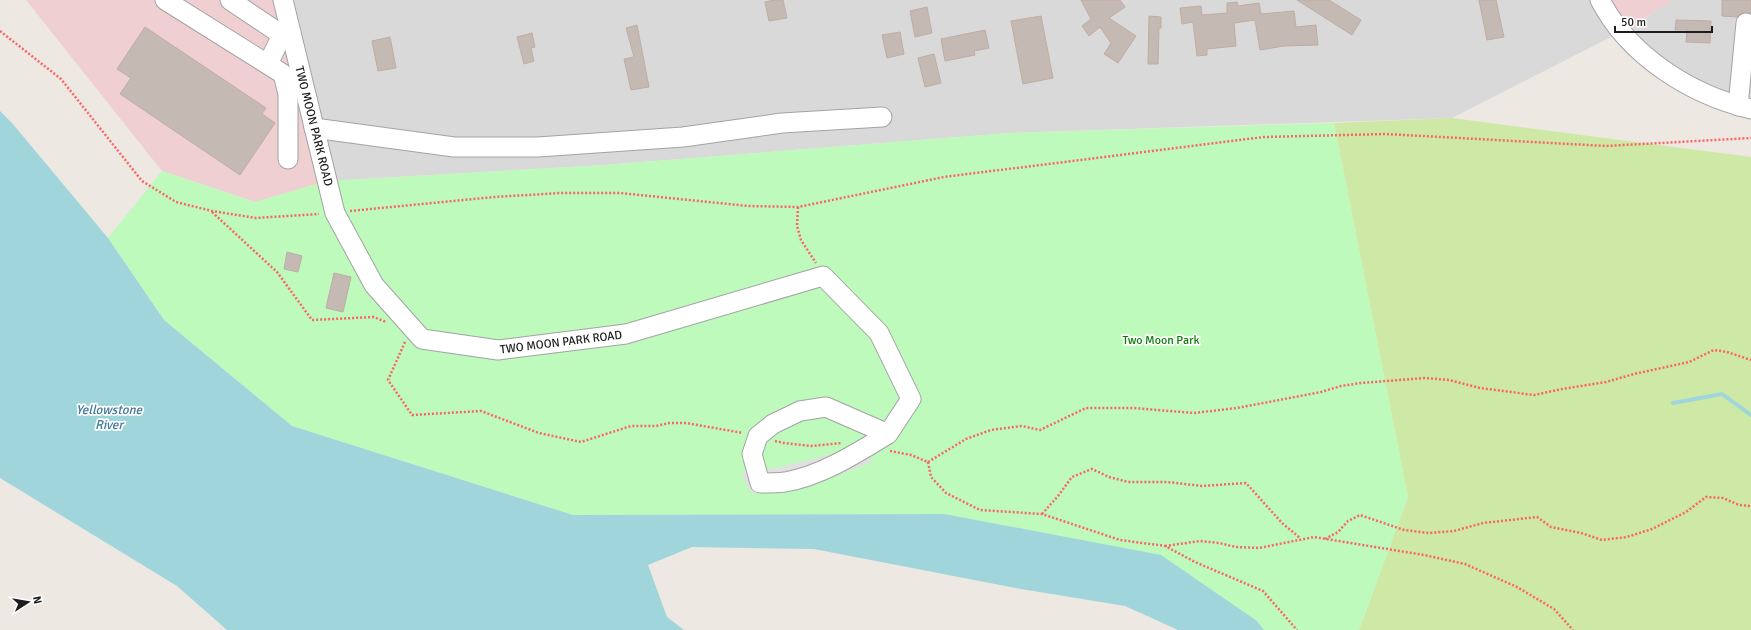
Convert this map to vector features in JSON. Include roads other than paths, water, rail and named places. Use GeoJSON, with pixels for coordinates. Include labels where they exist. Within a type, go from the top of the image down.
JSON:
{"type":"FeatureCollection","features":[{"type":"Feature","properties":{"kind":"street"},"geometry":{"type":"LineString","coordinates":[[165,0],[283,74],[288,94],[288,159]]}},
{"type":"Feature","properties":{"kind":"street"},"geometry":{"type":"LineString","coordinates":[[230,0],[286,34],[268,64]]}},
{"type":"Feature","properties":{"kind":"street","name":"TWO MOON PARK ROAD"},"geometry":{"type":"LineString","coordinates":[[283,0],[286,34],[314,128],[335,213],[374,285],[422,339],[498,350],[626,334],[823,276],[879,333],[911,400],[889,442]]}},
{"type":"Feature","properties":{"kind":"street"},"geometry":{"type":"LineString","coordinates":[[1600,0],[1622,32],[1635,46],[1661,68],[1686,84],[1712,96],[1745,107],[1746,23]]}},
{"type":"Feature","properties":{"kind":"street"},"geometry":{"type":"LineString","coordinates":[[314,128],[454,147],[538,147],[683,137],[782,124],[882,117]]}},
{"type":"Feature","properties":{"kind":"street"},"geometry":{"type":"LineString","coordinates":[[826,407],[889,442],[866,447],[848,458],[807,476],[785,482],[760,483],[752,454],[758,436],[773,424],[800,410],[826,407]]}},
{"type":"Feature","properties":{"kind":"water","name":"Yellowstone River"},"geometry":{"type":"Polygon","coordinates":[[[0,111],[12,123],[108,238],[164,320],[292,426],[573,515],[944,514],[1161,555],[1257,621],[1264,630],[1178,630],[1125,606],[1021,589],[814,549],[692,547],[648,565],[667,617],[684,630],[227,630],[177,586],[0,478],[0,111]]]}},
{"type":"Feature","properties":{"kind":"waterway"},"geometry":{"type":"LineString","coordinates":[[1673,403],[1722,394],[1751,415]]}},
{"type":"Feature","properties":{"kind":"park label","name":"Two Moon Park"},"geometry":{"type":"Point","coordinates":[1161,340]}}]}
